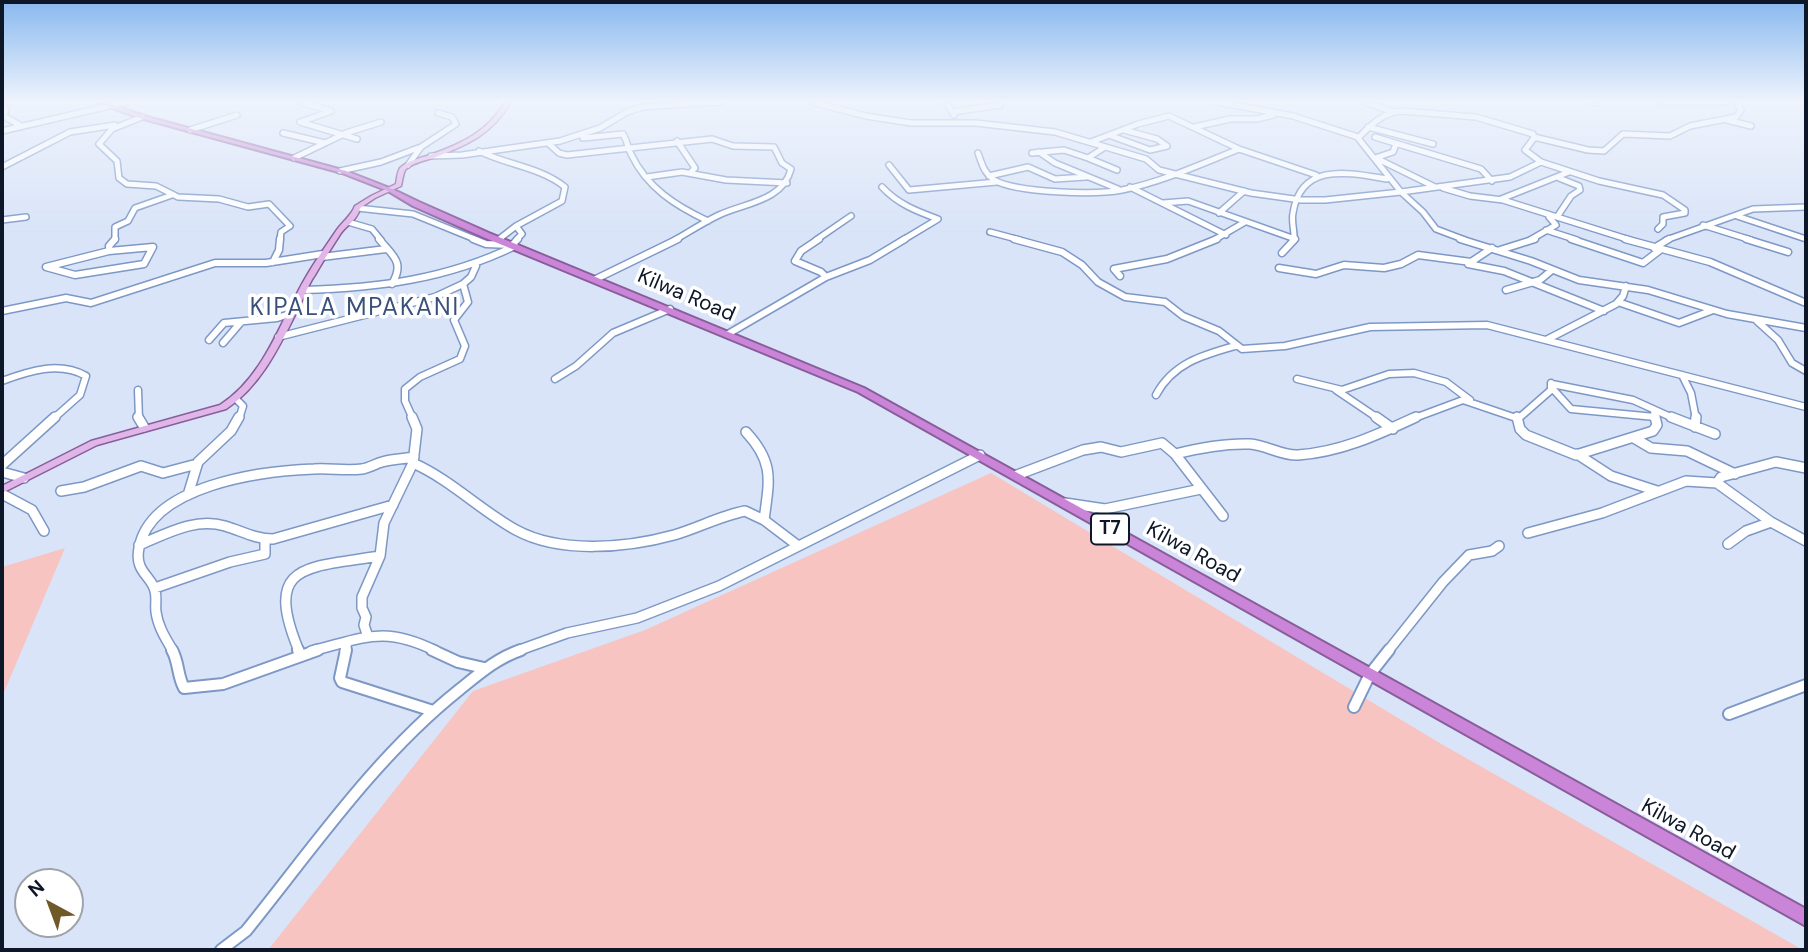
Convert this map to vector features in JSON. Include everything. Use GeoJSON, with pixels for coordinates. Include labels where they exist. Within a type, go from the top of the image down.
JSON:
{"type":"FeatureCollection","features":[{"type":"Feature","properties":{"kind":"highway","name":"T7"},"geometry":{"type":"LineString","coordinates":[[251,146],[340,171],[390,190]]}},
{"type":"Feature","properties":{"kind":"highway","name":"Kilwa Road"},"geometry":{"type":"LineString","coordinates":[[390,190],[498,240],[861,390],[1806,918]]}},
{"type":"Feature","properties":{"kind":"main road"},"geometry":{"type":"LineString","coordinates":[[2,492],[94,443],[212,410],[236,399],[253,381],[323,256],[357,208],[400,185],[401,171],[408,165],[457,146]]}},
{"type":"Feature","properties":{"kind":"street"},"geometry":{"type":"LineString","coordinates":[[2,167],[43,146]]}},
{"type":"Feature","properties":{"kind":"street"},"geometry":{"type":"LineString","coordinates":[[102,146],[117,161],[119,178],[127,184],[156,187],[172,195]]}},
{"type":"Feature","properties":{"kind":"street"},"geometry":{"type":"LineString","coordinates":[[294,158],[318,146]]}},
{"type":"Feature","properties":{"kind":"street"},"geometry":{"type":"LineString","coordinates":[[431,156],[528,146]]}},
{"type":"Feature","properties":{"kind":"street"},"geometry":{"type":"LineString","coordinates":[[552,146],[566,155],[634,146]]}},
{"type":"Feature","properties":{"kind":"street"},"geometry":{"type":"LineString","coordinates":[[681,146],[695,168],[690,173]]}},
{"type":"Feature","properties":{"kind":"street"},"geometry":{"type":"LineString","coordinates":[[596,279],[658,250],[708,221],[770,196],[786,183],[790,169],[782,163],[773,147],[750,146]]}},
{"type":"Feature","properties":{"kind":"street"},"geometry":{"type":"LineString","coordinates":[[1101,146],[1146,159],[1159,170],[1174,175],[1244,191],[1322,201],[1492,181],[1513,176],[1541,162]]}},
{"type":"Feature","properties":{"kind":"street"},"geometry":{"type":"LineString","coordinates":[[1140,146],[1150,150],[1165,146]]}},
{"type":"Feature","properties":{"kind":"street"},"geometry":{"type":"LineString","coordinates":[[1234,146],[1315,175],[1333,172],[1387,179]]}},
{"type":"Feature","properties":{"kind":"street"},"geometry":{"type":"LineString","coordinates":[[1365,146],[1387,179],[1423,212],[1437,230],[1500,250],[1550,273],[1626,286],[1755,320],[1806,328]]}},
{"type":"Feature","properties":{"kind":"street"},"geometry":{"type":"LineString","coordinates":[[1374,159],[1391,154],[1395,146]]}},
{"type":"Feature","properties":{"kind":"street"},"geometry":{"type":"LineString","coordinates":[[1404,146],[1481,169],[1492,181]]}},
{"type":"Feature","properties":{"kind":"street"},"geometry":{"type":"LineString","coordinates":[[1527,146],[1525,150],[1541,162],[1607,183],[1663,195],[1685,210],[1685,213],[1680,215],[1663,217],[1663,224],[1658,229]]}},
{"type":"Feature","properties":{"kind":"street"},"geometry":{"type":"LineString","coordinates":[[1578,146],[1600,151],[1610,146]]}},
{"type":"Feature","properties":{"kind":"street"},"geometry":{"type":"LineString","coordinates":[[408,165],[421,147]]}},
{"type":"Feature","properties":{"kind":"street"},"geometry":{"type":"LineString","coordinates":[[340,171],[381,162],[421,147]]}},
{"type":"Feature","properties":{"kind":"street"},"geometry":{"type":"LineString","coordinates":[[629,147],[655,191],[671,204],[708,221]]}},
{"type":"Feature","properties":{"kind":"street"},"geometry":{"type":"LineString","coordinates":[[1088,158],[1105,148]]}},
{"type":"Feature","properties":{"kind":"street"},"geometry":{"type":"LineString","coordinates":[[889,165],[909,190],[1000,182],[1053,191],[1094,192],[1121,190],[1174,175],[1239,149]]}},
{"type":"Feature","properties":{"kind":"street"},"geometry":{"type":"LineString","coordinates":[[1117,170],[1064,150],[1035,152],[1086,177],[1121,190]]}},
{"type":"Feature","properties":{"kind":"street"},"geometry":{"type":"LineString","coordinates":[[479,152],[498,161],[547,175],[564,185],[562,201],[516,226],[498,240]]}},
{"type":"Feature","properties":{"kind":"street"},"geometry":{"type":"LineString","coordinates":[[978,153],[981,166],[989,176],[1000,182]]}},
{"type":"Feature","properties":{"kind":"street"},"geometry":{"type":"LineString","coordinates":[[1374,159],[1437,187],[1470,196],[1500,199],[1657,249],[1710,262],[1806,303]]}},
{"type":"Feature","properties":{"kind":"street"},"geometry":{"type":"LineString","coordinates":[[989,176],[1028,167],[1055,179],[1086,177]]}},
{"type":"Feature","properties":{"kind":"street"},"geometry":{"type":"LineString","coordinates":[[1500,199],[1569,172]]}},
{"type":"Feature","properties":{"kind":"street"},"geometry":{"type":"LineString","coordinates":[[646,177],[690,173],[726,180],[786,183]]}},
{"type":"Feature","properties":{"kind":"street"},"geometry":{"type":"LineString","coordinates":[[1282,253],[1295,239],[1293,213],[1304,187],[1315,175]]}},
{"type":"Feature","properties":{"kind":"street"},"geometry":{"type":"LineString","coordinates":[[1557,217],[1569,198],[1580,190],[1579,186],[1559,178]]}},
{"type":"Feature","properties":{"kind":"street"},"geometry":{"type":"LineString","coordinates":[[728,334],[826,277],[867,262],[938,219],[912,211],[882,187]]}},
{"type":"Feature","properties":{"kind":"street"},"geometry":{"type":"LineString","coordinates":[[1130,187],[1226,235]]}},
{"type":"Feature","properties":{"kind":"street"},"geometry":{"type":"LineString","coordinates":[[1219,213],[1244,191]]}},
{"type":"Feature","properties":{"kind":"street"},"geometry":{"type":"LineString","coordinates":[[110,251],[109,246],[115,240],[115,227],[128,221],[135,208],[142,203],[172,195],[226,200],[248,207],[269,204],[290,226],[281,232],[279,250],[273,262]]}},
{"type":"Feature","properties":{"kind":"street"},"geometry":{"type":"LineString","coordinates":[[1163,203],[1188,201],[1295,239]]}},
{"type":"Feature","properties":{"kind":"street"},"geometry":{"type":"LineString","coordinates":[[1546,230],[1643,263],[1671,235],[1690,232],[1703,225],[1756,208],[1806,207]]}},
{"type":"Feature","properties":{"kind":"street"},"geometry":{"type":"LineString","coordinates":[[357,208],[413,214],[486,244],[514,246]]}},
{"type":"Feature","properties":{"kind":"street"},"geometry":{"type":"LineString","coordinates":[[1500,250],[1534,239],[1557,224],[1547,214]]}},
{"type":"Feature","properties":{"kind":"street"},"geometry":{"type":"LineString","coordinates":[[826,277],[821,272],[797,264],[797,258],[801,251],[850,216]]}},
{"type":"Feature","properties":{"kind":"street"},"geometry":{"type":"LineString","coordinates":[[1737,216],[1795,236],[1806,236]]}},
{"type":"Feature","properties":{"kind":"street"},"geometry":{"type":"LineString","coordinates":[[2,219],[26,217]]}},
{"type":"Feature","properties":{"kind":"street"},"geometry":{"type":"LineString","coordinates":[[348,222],[372,229],[386,248],[398,265],[398,272],[392,284]]}},
{"type":"Feature","properties":{"kind":"street"},"geometry":{"type":"LineString","coordinates":[[1120,276],[1114,269],[1170,260],[1226,235],[1245,222]]}},
{"type":"Feature","properties":{"kind":"street"},"geometry":{"type":"LineString","coordinates":[[1703,225],[1788,252]]}},
{"type":"Feature","properties":{"kind":"street"},"geometry":{"type":"LineString","coordinates":[[303,290],[392,284],[441,276],[476,266],[514,246],[522,234],[516,226]]}},
{"type":"Feature","properties":{"kind":"street"},"geometry":{"type":"LineString","coordinates":[[990,232],[1062,252],[1082,265],[1098,282],[1125,297],[1165,302],[1183,316],[1219,331],[1235,346],[1244,349],[1285,346],[1370,327],[1487,325],[1806,407]]}},
{"type":"Feature","properties":{"kind":"street"},"geometry":{"type":"LineString","coordinates":[[153,247],[144,264],[75,275],[46,267],[110,251],[153,247]]}},
{"type":"Feature","properties":{"kind":"street"},"geometry":{"type":"LineString","coordinates":[[2,311],[66,298],[91,303],[215,263],[273,262],[386,248]]}},
{"type":"Feature","properties":{"kind":"street"},"geometry":{"type":"LineString","coordinates":[[1465,263],[1476,260],[1492,248]]}},
{"type":"Feature","properties":{"kind":"street"},"geometry":{"type":"LineString","coordinates":[[1279,268],[1316,274],[1344,265],[1384,268],[1401,264],[1418,255],[1504,271],[1604,311]]}},
{"type":"Feature","properties":{"kind":"street"},"geometry":{"type":"LineString","coordinates":[[278,337],[428,299],[463,284],[471,277],[476,266]]}},
{"type":"Feature","properties":{"kind":"street"},"geometry":{"type":"LineString","coordinates":[[1506,290],[1534,282],[1550,273]]}},
{"type":"Feature","properties":{"kind":"street"},"geometry":{"type":"LineString","coordinates":[[1549,287],[1550,273]]}},
{"type":"Feature","properties":{"kind":"street"},"geometry":{"type":"LineString","coordinates":[[368,637],[362,597],[380,556],[384,523],[413,460],[417,429],[404,393],[413,381],[459,360],[463,355],[465,346],[454,320],[468,302],[463,284]]}},
{"type":"Feature","properties":{"kind":"street"},"geometry":{"type":"LineString","coordinates":[[1548,339],[1561,328],[1604,311],[1618,302],[1624,296],[1626,286]]}},
{"type":"Feature","properties":{"kind":"street"},"geometry":{"type":"LineString","coordinates":[[1618,302],[1679,323],[1713,310]]}},
{"type":"Feature","properties":{"kind":"street"},"geometry":{"type":"LineString","coordinates":[[555,379],[583,363],[608,336],[670,309]]}},
{"type":"Feature","properties":{"kind":"street"},"geometry":{"type":"LineString","coordinates":[[209,340],[223,324],[290,314]]}},
{"type":"Feature","properties":{"kind":"street"},"geometry":{"type":"LineString","coordinates":[[1755,320],[1778,340],[1793,363],[1806,370]]}},
{"type":"Feature","properties":{"kind":"street"},"geometry":{"type":"LineString","coordinates":[[223,343],[241,322]]}},
{"type":"Feature","properties":{"kind":"street"},"geometry":{"type":"LineString","coordinates":[[1156,395],[1164,379],[1184,364],[1235,346]]}},
{"type":"Feature","properties":{"kind":"street"},"geometry":{"type":"LineString","coordinates":[[2,381],[39,370],[74,368],[86,376],[80,395],[2,466]]}},
{"type":"Feature","properties":{"kind":"street"},"geometry":{"type":"LineString","coordinates":[[1336,390],[1389,374],[1414,373],[1446,382],[1470,400],[1519,418]]}},
{"type":"Feature","properties":{"kind":"street"},"geometry":{"type":"LineString","coordinates":[[1681,374],[1688,382],[1698,416],[1695,427]]}},
{"type":"Feature","properties":{"kind":"street"},"geometry":{"type":"LineString","coordinates":[[1297,379],[1336,390],[1393,429]]}},
{"type":"Feature","properties":{"kind":"street"},"geometry":{"type":"LineString","coordinates":[[1550,384],[1571,409],[1654,414]]}},
{"type":"Feature","properties":{"kind":"street"},"geometry":{"type":"LineString","coordinates":[[1550,384],[1627,398],[1654,414],[1715,434]]}},
{"type":"Feature","properties":{"kind":"street"},"geometry":{"type":"LineString","coordinates":[[1550,384],[1519,418],[1520,429],[1526,435],[1577,454],[1617,479],[1657,491]]}},
{"type":"Feature","properties":{"kind":"street"},"geometry":{"type":"LineString","coordinates":[[138,390],[137,411],[139,423],[144,427]]}},
{"type":"Feature","properties":{"kind":"street"},"geometry":{"type":"LineString","coordinates":[[61,491],[85,487],[141,466],[163,473],[197,464],[238,424],[243,406],[236,399]]}},
{"type":"Feature","properties":{"kind":"street"},"geometry":{"type":"LineString","coordinates":[[1175,454],[1206,447],[1252,444],[1289,454],[1344,448],[1452,402],[1470,400]]}},
{"type":"Feature","properties":{"kind":"street"},"geometry":{"type":"LineString","coordinates":[[1577,454],[1653,431],[1657,425],[1654,414]]}},
{"type":"Feature","properties":{"kind":"street"},"geometry":{"type":"LineString","coordinates":[[746,432],[761,446],[770,465],[764,520]]}},
{"type":"Feature","properties":{"kind":"street"},"geometry":{"type":"LineString","coordinates":[[1634,438],[1651,448],[1687,451],[1735,474]]}},
{"type":"Feature","properties":{"kind":"street"},"geometry":{"type":"LineString","coordinates":[[1017,475],[1060,457],[1099,447],[1121,452],[1160,443],[1175,454],[1223,516]]}},
{"type":"Feature","properties":{"kind":"street"},"geometry":{"type":"LineString","coordinates":[[221,950],[246,931],[367,780],[433,711],[484,668],[509,652],[537,641],[626,621],[719,586],[980,455]]}},
{"type":"Feature","properties":{"kind":"street"},"geometry":{"type":"LineString","coordinates":[[484,668],[461,664],[430,646],[393,635],[368,637],[300,654],[223,684],[184,688],[178,677],[176,657],[160,629],[156,614],[155,588],[145,580],[142,573],[139,545],[145,529],[156,515],[188,495],[214,485],[309,469],[360,469],[385,461],[413,460],[440,475],[488,511],[528,536],[560,543],[649,541],[745,511],[764,520],[797,545]]}},
{"type":"Feature","properties":{"kind":"street"},"geometry":{"type":"LineString","coordinates":[[1717,483],[1721,477],[1776,462],[1806,468]]}},
{"type":"Feature","properties":{"kind":"street"},"geometry":{"type":"LineString","coordinates":[[188,495],[197,464]]}},
{"type":"Feature","properties":{"kind":"street"},"geometry":{"type":"LineString","coordinates":[[2,472],[24,478]]}},
{"type":"Feature","properties":{"kind":"street"},"geometry":{"type":"LineString","coordinates":[[1528,533],[1602,513],[1657,491],[1694,480],[1717,483],[1721,489],[1771,522],[1806,541]]}},
{"type":"Feature","properties":{"kind":"street"},"geometry":{"type":"LineString","coordinates":[[1062,502],[1105,509],[1201,489]]}},
{"type":"Feature","properties":{"kind":"street"},"geometry":{"type":"LineString","coordinates":[[2,492],[32,510],[44,531]]}},
{"type":"Feature","properties":{"kind":"street"},"geometry":{"type":"LineString","coordinates":[[139,545],[206,523],[221,524],[247,537],[265,539],[321,528],[393,505]]}},
{"type":"Feature","properties":{"kind":"street"},"geometry":{"type":"LineString","coordinates":[[1728,544],[1746,531],[1771,522]]}},
{"type":"Feature","properties":{"kind":"street"},"geometry":{"type":"LineString","coordinates":[[155,588],[230,562],[265,554],[265,539]]}},
{"type":"Feature","properties":{"kind":"street"},"geometry":{"type":"LineString","coordinates":[[1354,708],[1370,674],[1403,629],[1463,560],[1471,554],[1492,551],[1499,546]]}},
{"type":"Feature","properties":{"kind":"street"},"geometry":{"type":"LineString","coordinates":[[300,654],[289,632],[283,600],[284,587],[292,577],[319,567],[380,556]]}},
{"type":"Feature","properties":{"kind":"street"},"geometry":{"type":"LineString","coordinates":[[347,642],[340,678],[342,682],[433,711]]}},
{"type":"Feature","properties":{"kind":"street"},"geometry":{"type":"LineString","coordinates":[[1729,714],[1806,685]]}},
{"type":"Feature","properties":{"kind":"shaded area"},"geometry":{"type":"Polygon","coordinates":[[[991,473],[1438,742],[1803,950],[268,950],[473,691],[645,630],[991,473]]]}},
{"type":"Feature","properties":{"kind":"shaded area"},"geometry":{"type":"Polygon","coordinates":[[[65,548],[2,697],[2,567],[65,548]]]}},
{"type":"Feature","properties":{"kind":"district","name":"KIPALA MPAKANI"},"geometry":{"type":"Point","coordinates":[355,309]}}]}
